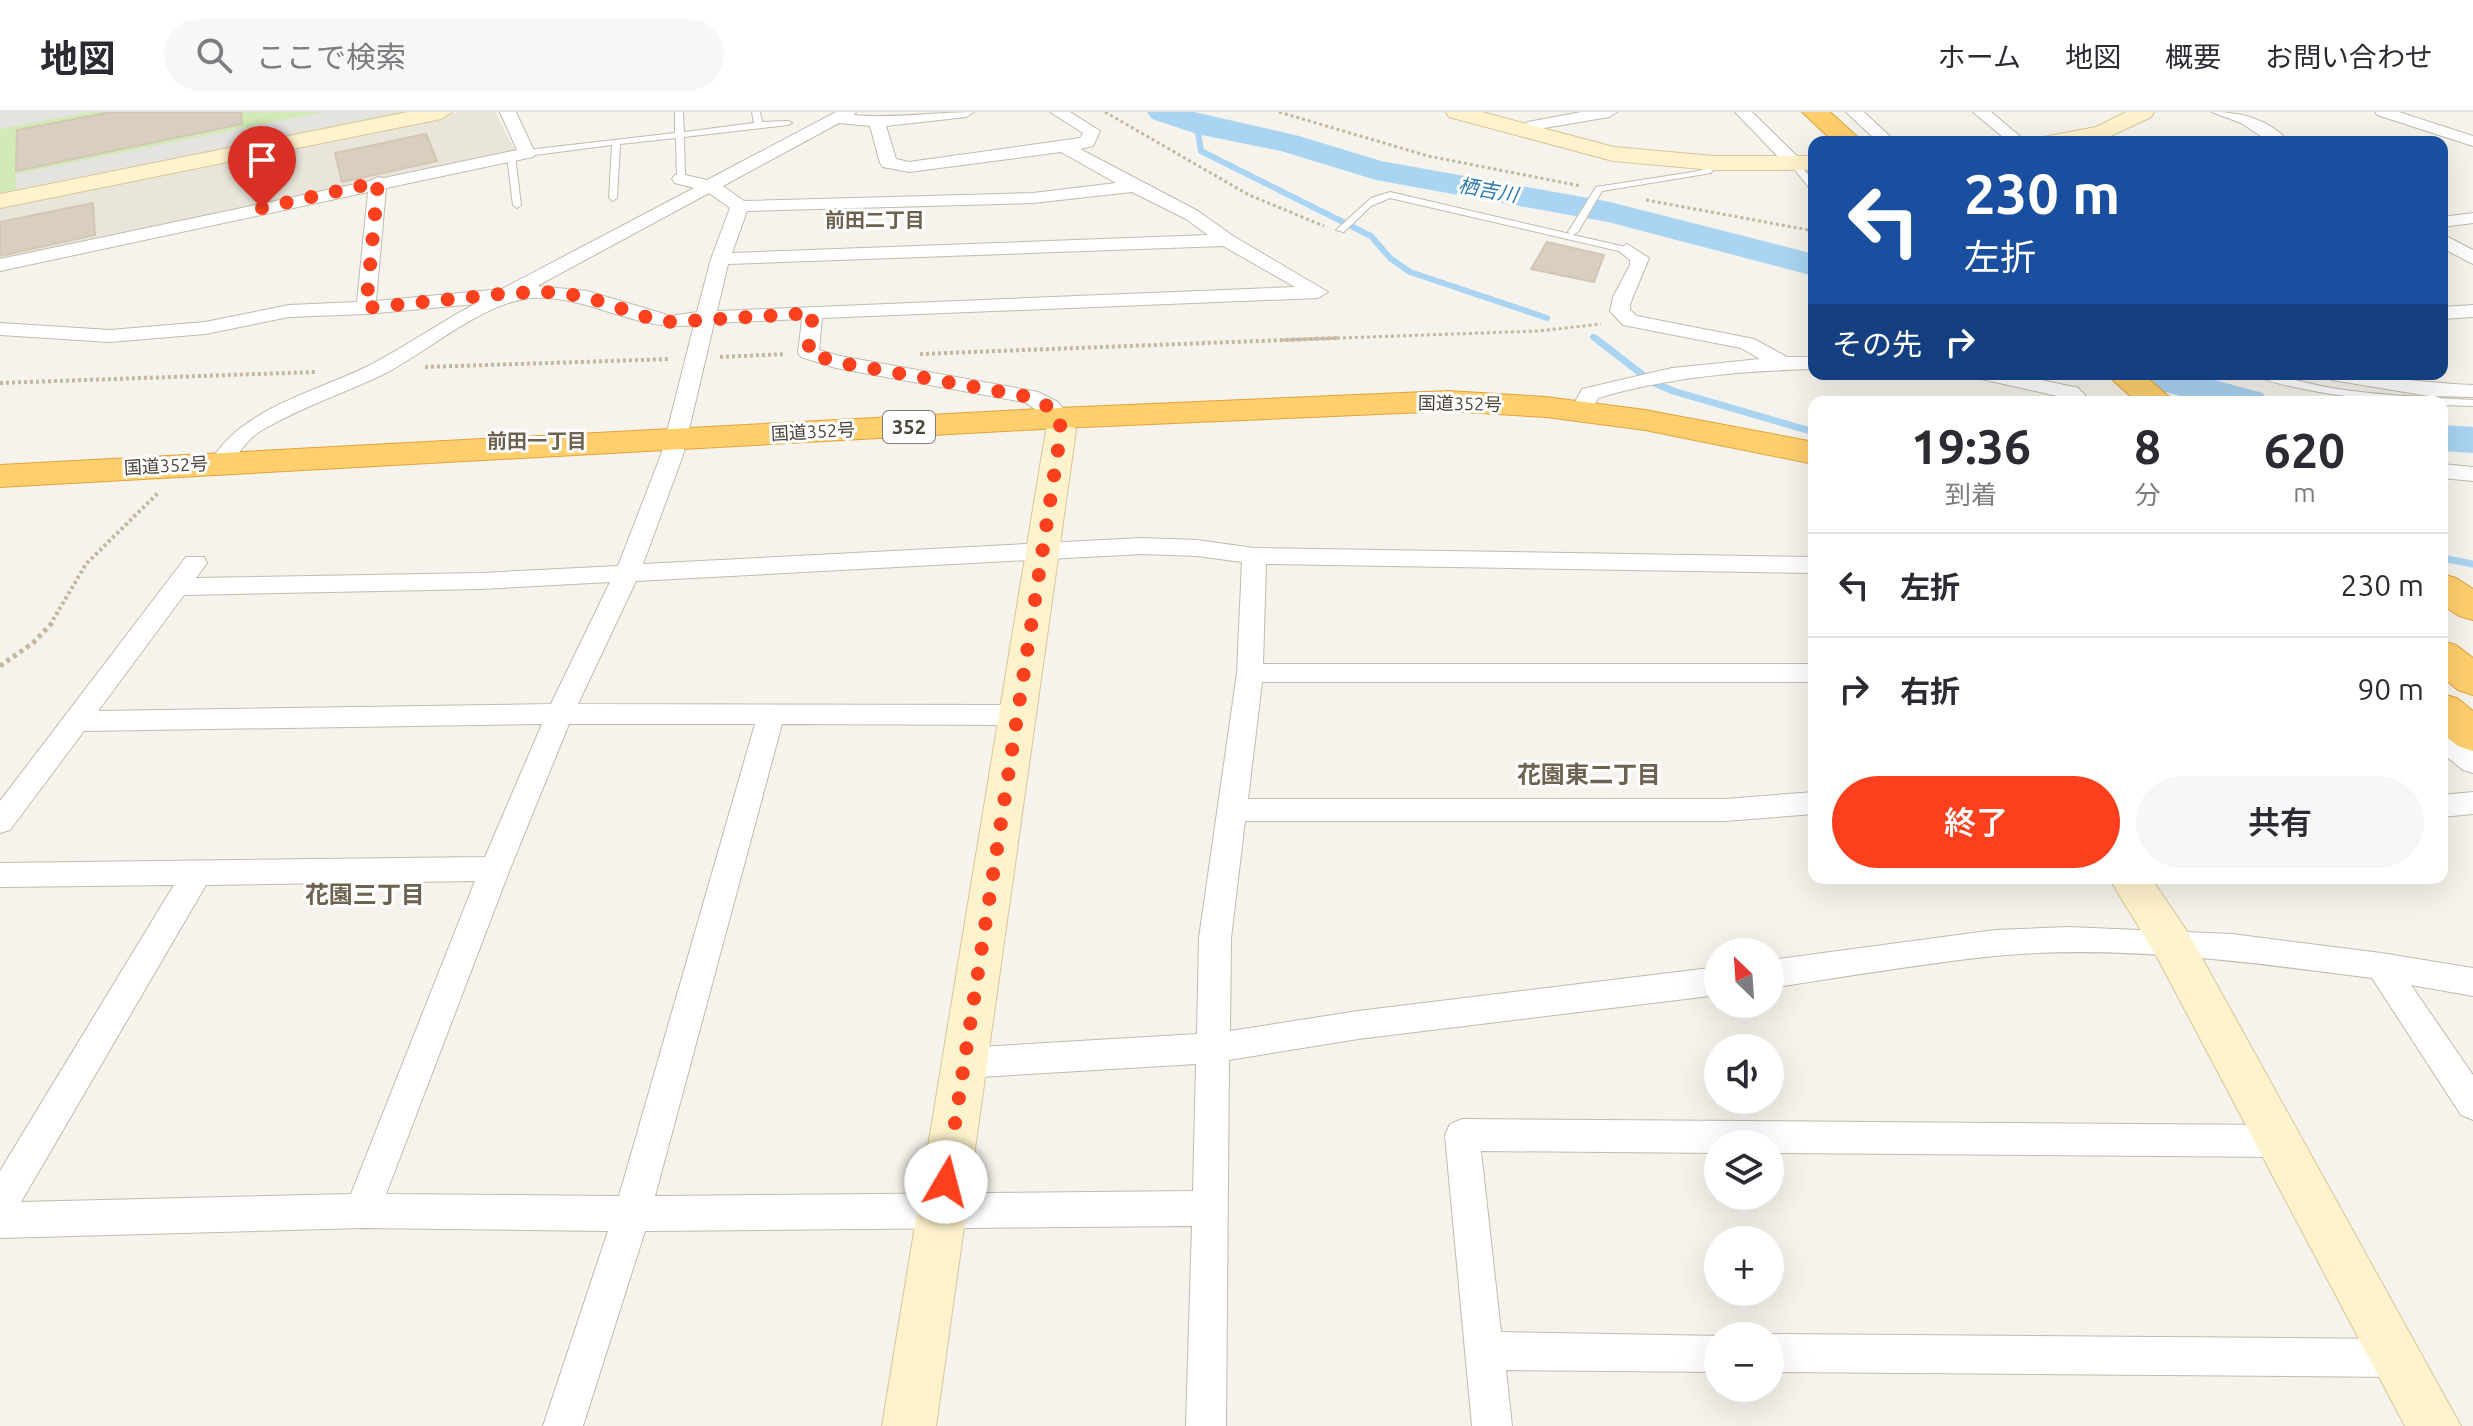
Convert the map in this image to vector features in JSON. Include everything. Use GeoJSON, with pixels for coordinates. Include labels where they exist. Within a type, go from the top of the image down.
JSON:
{"type":"FeatureCollection","features":[{"type":"Feature","properties":{"kind":"highway"},"geometry":{"type":"LineString","coordinates":[[1790,112],[1816,136]]}},
{"type":"Feature","properties":{"kind":"highway"},"geometry":{"type":"LineString","coordinates":[[1815,112],[1843,136]]}},
{"type":"Feature","properties":{"kind":"highway"},"geometry":{"type":"LineString","coordinates":[[2098,380],[2118,396]]}},
{"type":"Feature","properties":{"kind":"highway"},"geometry":{"type":"LineString","coordinates":[[2130,380],[2150,396]]}},
{"type":"Feature","properties":{"kind":"highway","name":"国道352号"},"geometry":{"type":"LineString","coordinates":[[0,476],[1059,418],[1448,401],[1581,411],[1704,430],[1808,452]]}},
{"type":"Feature","properties":{"kind":"highway"},"geometry":{"type":"LineString","coordinates":[[2448,586],[2473,588]]}},
{"type":"Feature","properties":{"kind":"highway"},"geometry":{"type":"LineString","coordinates":[[2448,589],[2473,607]]}},
{"type":"Feature","properties":{"kind":"highway"},"geometry":{"type":"LineString","coordinates":[[2448,628],[2473,647]]}},
{"type":"Feature","properties":{"kind":"highway"},"geometry":{"type":"LineString","coordinates":[[2448,660],[2473,680]]}},
{"type":"Feature","properties":{"kind":"street"},"geometry":{"type":"LineString","coordinates":[[0,201],[441,112]]}},
{"type":"Feature","properties":{"kind":"street"},"geometry":{"type":"LineString","coordinates":[[0,265],[519,154],[508,112]]}},
{"type":"Feature","properties":{"kind":"street"},"geometry":{"type":"LineString","coordinates":[[204,464],[251,428],[378,369],[510,293],[843,115],[877,122],[966,112]]}},
{"type":"Feature","properties":{"kind":"street"},"geometry":{"type":"LineString","coordinates":[[877,122],[889,163],[909,167],[1087,142],[1092,131],[1058,112]]}},
{"type":"Feature","properties":{"kind":"street"},"geometry":{"type":"LineString","coordinates":[[1457,112],[1613,154],[1714,163],[1804,163]]}},
{"type":"Feature","properties":{"kind":"street"},"geometry":{"type":"LineString","coordinates":[[1523,130],[1609,112]]}},
{"type":"Feature","properties":{"kind":"street"},"geometry":{"type":"LineString","coordinates":[[1743,112],[1804,163]]}},
{"type":"Feature","properties":{"kind":"street"},"geometry":{"type":"LineString","coordinates":[[1854,112],[1881,136]]}},
{"type":"Feature","properties":{"kind":"street"},"geometry":{"type":"LineString","coordinates":[[1981,112],[2011,136]]}},
{"type":"Feature","properties":{"kind":"street"},"geometry":{"type":"LineString","coordinates":[[2085,136],[2102,133],[2143,112]]}},
{"type":"Feature","properties":{"kind":"street"},"geometry":{"type":"LineString","coordinates":[[2220,112],[2247,120],[2272,136]]}},
{"type":"Feature","properties":{"kind":"street"},"geometry":{"type":"LineString","coordinates":[[2383,112],[2473,141]]}},
{"type":"Feature","properties":{"kind":"street"},"geometry":{"type":"LineString","coordinates":[[788,123],[819,128]]}},
{"type":"Feature","properties":{"kind":"street"},"geometry":{"type":"LineString","coordinates":[[0,329],[124,335],[205,328],[289,311],[366,308],[510,293],[554,292],[587,297],[649,318],[671,322],[705,317],[1318,292],[1226,240],[1192,215],[1064,147]]}},
{"type":"Feature","properties":{"kind":"street"},"geometry":{"type":"LineString","coordinates":[[681,179],[712,187],[740,206],[1033,198],[1135,186]]}},
{"type":"Feature","properties":{"kind":"street"},"geometry":{"type":"LineString","coordinates":[[366,308],[378,182]]}},
{"type":"Feature","properties":{"kind":"street"},"geometry":{"type":"LineString","coordinates":[[362,1211],[495,869],[560,714],[628,571],[678,439],[694,358],[720,259],[740,206]]}},
{"type":"Feature","properties":{"kind":"street"},"geometry":{"type":"LineString","coordinates":[[2448,221],[2473,218]]}},
{"type":"Feature","properties":{"kind":"street"},"geometry":{"type":"LineString","coordinates":[[720,259],[1226,240]]}},
{"type":"Feature","properties":{"kind":"street"},"geometry":{"type":"LineString","coordinates":[[2448,243],[2473,258]]}},
{"type":"Feature","properties":{"kind":"street"},"geometry":{"type":"LineString","coordinates":[[1627,250],[1640,258],[1640,266],[1619,301],[1620,311],[1630,321],[1747,343],[1784,364]]}},
{"type":"Feature","properties":{"kind":"street"},"geometry":{"type":"LineString","coordinates":[[2448,313],[2473,311]]}},
{"type":"Feature","properties":{"kind":"street"},"geometry":{"type":"LineString","coordinates":[[813,313],[808,353],[836,362],[1030,397],[1050,407],[1059,418],[1061,430],[909,1426]]}},
{"type":"Feature","properties":{"kind":"street"},"geometry":{"type":"LineString","coordinates":[[1581,411],[1590,394],[1650,380],[1808,363]]}},
{"type":"Feature","properties":{"kind":"street"},"geometry":{"type":"LineString","coordinates":[[2012,380],[2069,392],[2074,396]]}},
{"type":"Feature","properties":{"kind":"street"},"geometry":{"type":"LineString","coordinates":[[2368,380],[2429,390],[2473,391]]}},
{"type":"Feature","properties":{"kind":"street"},"geometry":{"type":"LineString","coordinates":[[2448,472],[2473,474]]}},
{"type":"Feature","properties":{"kind":"street"},"geometry":{"type":"LineString","coordinates":[[179,587],[481,581],[1142,546],[1197,548],[1254,556],[1808,565]]}},
{"type":"Feature","properties":{"kind":"street"},"geometry":{"type":"LineString","coordinates":[[1206,1426],[1215,938],[1250,673],[1254,556]]}},
{"type":"Feature","properties":{"kind":"street"},"geometry":{"type":"LineString","coordinates":[[0,822],[195,563]]}},
{"type":"Feature","properties":{"kind":"street"},"geometry":{"type":"LineString","coordinates":[[1250,673],[1808,673]]}},
{"type":"Feature","properties":{"kind":"street"},"geometry":{"type":"LineString","coordinates":[[76,721],[560,714],[1018,715]]}},
{"type":"Feature","properties":{"kind":"street"},"geometry":{"type":"LineString","coordinates":[[563,1426],[632,1214],[771,715]]}},
{"type":"Feature","properties":{"kind":"street"},"geometry":{"type":"LineString","coordinates":[[1234,810],[1725,810],[1808,803]]}},
{"type":"Feature","properties":{"kind":"street"},"geometry":{"type":"LineString","coordinates":[[2448,805],[2473,803]]}},
{"type":"Feature","properties":{"kind":"street"},"geometry":{"type":"LineString","coordinates":[[0,875],[495,869]]}},
{"type":"Feature","properties":{"kind":"street"},"geometry":{"type":"LineString","coordinates":[[0,1204],[198,871]]}},
{"type":"Feature","properties":{"kind":"street"},"geometry":{"type":"LineString","coordinates":[[2133,884],[2172,944],[2434,1426]]}},
{"type":"Feature","properties":{"kind":"street"},"geometry":{"type":"LineString","coordinates":[[1784,972],[1995,943],[2068,940],[2232,947],[2381,966],[2473,982]]}},
{"type":"Feature","properties":{"kind":"street"},"geometry":{"type":"LineString","coordinates":[[2381,966],[2473,1104]]}},
{"type":"Feature","properties":{"kind":"street"},"geometry":{"type":"LineString","coordinates":[[963,1063],[1212,1048],[1358,1025],[1704,983]]}},
{"type":"Feature","properties":{"kind":"street"},"geometry":{"type":"LineString","coordinates":[[1492,1426],[1462,1135],[2280,1141]]}},
{"type":"Feature","properties":{"kind":"street"},"geometry":{"type":"LineString","coordinates":[[0,1220],[362,1211],[632,1214],[1209,1208]]}},
{"type":"Feature","properties":{"kind":"street"},"geometry":{"type":"LineString","coordinates":[[1482,1351],[1704,1353]]}},
{"type":"Feature","properties":{"kind":"street"},"geometry":{"type":"LineString","coordinates":[[1784,1353],[2398,1358]]}},
{"type":"Feature","properties":{"kind":"lane"},"geometry":{"type":"LineString","coordinates":[[679,112],[681,179]]}},
{"type":"Feature","properties":{"kind":"lane"},"geometry":{"type":"LineString","coordinates":[[756,112],[759,125]]}},
{"type":"Feature","properties":{"kind":"lane"},"geometry":{"type":"LineString","coordinates":[[517,205],[519,154],[788,123]]}},
{"type":"Feature","properties":{"kind":"lane"},"geometry":{"type":"LineString","coordinates":[[613,198],[616,143]]}},
{"type":"Feature","properties":{"kind":"lane"},"geometry":{"type":"LineString","coordinates":[[1572,234],[1598,190],[1693,175],[1708,171],[1714,163]]}},
{"type":"Feature","properties":{"kind":"lane"},"geometry":{"type":"LineString","coordinates":[[1341,230],[1357,221],[1371,201],[1390,195],[1572,234],[1627,250]]}},
{"type":"Feature","properties":{"kind":"lane"},"geometry":{"type":"LineString","coordinates":[[2276,380],[2372,396]]}},
{"type":"Feature","properties":{"kind":"lane"},"geometry":{"type":"LineString","coordinates":[[2448,402],[2473,403]]}},
{"type":"Feature","properties":{"kind":"path"},"geometry":{"type":"LineString","coordinates":[[1105,112],[1249,195],[1321,226],[1341,230]]}},
{"type":"Feature","properties":{"kind":"path"},"geometry":{"type":"LineString","coordinates":[[1279,112],[1373,142],[1433,157],[1681,208],[1808,230]]}},
{"type":"Feature","properties":{"kind":"path"},"geometry":{"type":"LineString","coordinates":[[910,354],[1538,331],[1630,321]]}},
{"type":"Feature","properties":{"kind":"path"},"geometry":{"type":"LineString","coordinates":[[694,358],[808,353]]}},
{"type":"Feature","properties":{"kind":"path"},"geometry":{"type":"LineString","coordinates":[[0,666],[25,652],[58,614],[68,590],[90,558],[204,464]]}},
{"type":"Feature","properties":{"kind":"shaded area"},"geometry":{"type":"Polygon","coordinates":[[[0,112],[90,112],[0,129],[0,112]]]}},
{"type":"Feature","properties":{"kind":"shaded area"},"geometry":{"type":"Polygon","coordinates":[[[322,112],[400,112],[16,191],[16,174],[322,112]]]}},
{"type":"Feature","properties":{"kind":"shaded area"},"geometry":{"type":"Polygon","coordinates":[[[459,112],[495,112],[515,150],[0,261],[0,205],[459,112]]]}},
{"type":"Feature","properties":{"kind":"green space"},"geometry":{"type":"Polygon","coordinates":[[[0,112],[411,112],[0,195],[0,112]]]}},
{"type":"Feature","properties":{"kind":"building"},"geometry":{"type":"Polygon","coordinates":[[[111,112],[241,112],[242,124],[16,171],[17,130],[111,112]]]}},
{"type":"Feature","properties":{"kind":"building"},"geometry":{"type":"Polygon","coordinates":[[[426,134],[437,161],[342,182],[335,153],[426,134]]]}},
{"type":"Feature","properties":{"kind":"building"},"geometry":{"type":"Polygon","coordinates":[[[93,203],[95,235],[0,256],[0,222],[93,203]]]}},
{"type":"Feature","properties":{"kind":"building"},"geometry":{"type":"Polygon","coordinates":[[[1547,242],[1604,255],[1594,282],[1531,269],[1547,242]]]}},
{"type":"Feature","properties":{"kind":"waterway","name":"栖吉川"},"geometry":{"type":"LineString","coordinates":[[1163,112],[1208,127],[1288,143],[1376,170],[1610,212],[1808,263]]}},
{"type":"Feature","properties":{"kind":"waterway"},"geometry":{"type":"LineString","coordinates":[[1192,121],[1197,127],[1201,151],[1371,236],[1390,258],[1410,272],[1547,318]]}},
{"type":"Feature","properties":{"kind":"waterway"},"geometry":{"type":"LineString","coordinates":[[1596,339],[1652,382],[1808,430]]}},
{"type":"Feature","properties":{"kind":"waterway","name":"栖吉川"},"geometry":{"type":"LineString","coordinates":[[2169,380],[2226,396]]}},
{"type":"Feature","properties":{"kind":"waterway","name":"栖吉川"},"geometry":{"type":"LineString","coordinates":[[2448,438],[2473,440]]}},
{"type":"Feature","properties":{"kind":"waterway"},"geometry":{"type":"LineString","coordinates":[[2448,559],[2473,564]]}},
{"type":"Feature","properties":{"kind":"district","name":"前田二丁目"},"geometry":{"type":"Point","coordinates":[875,220]}},
{"type":"Feature","properties":{"kind":"district","name":"前田一丁目"},"geometry":{"type":"Point","coordinates":[537,441]}},
{"type":"Feature","properties":{"kind":"district","name":"花園東二丁目"},"geometry":{"type":"Point","coordinates":[1589,775]}},
{"type":"Feature","properties":{"kind":"district","name":"花園三丁目"},"geometry":{"type":"Point","coordinates":[365,895]}},
{"type":"Feature","properties":{"kind":"route"},"geometry":{"type":"LineString","coordinates":[[262,208],[378,182],[366,308],[510,293],[554,292],[587,297],[649,318],[671,322],[705,317],[813,313],[808,353],[836,362],[1030,397],[1050,407],[1059,418],[1061,430],[946,1182]]}}]}
